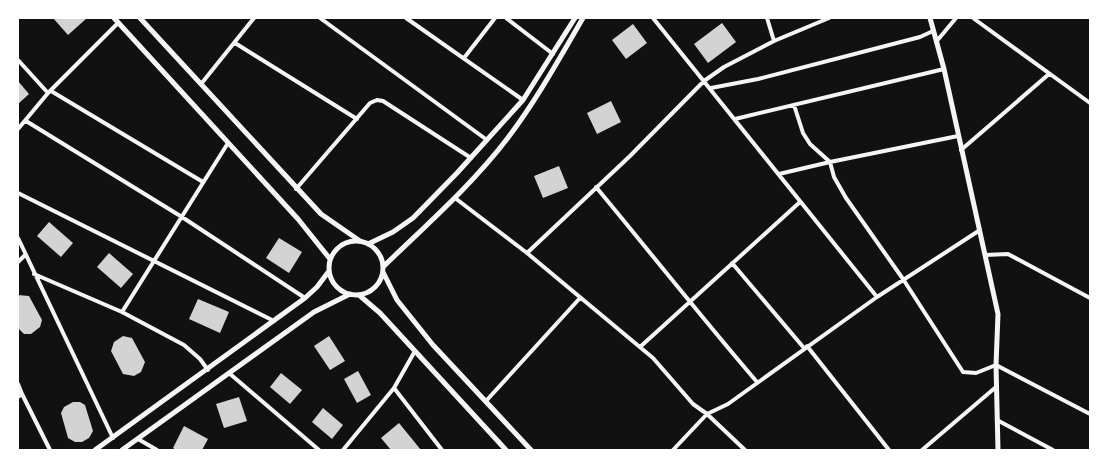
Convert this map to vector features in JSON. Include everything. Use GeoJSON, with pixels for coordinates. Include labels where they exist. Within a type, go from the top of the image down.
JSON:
{"type":"FeatureCollection","features":[{"type":"Feature","properties":{"kind":"street"},"geometry":{"type":"LineString","coordinates":[[114,18],[298,220],[330,258]]}},
{"type":"Feature","properties":{"kind":"street"},"geometry":{"type":"LineString","coordinates":[[201,84],[254,18]]}},
{"type":"Feature","properties":{"kind":"street"},"geometry":{"type":"LineString","coordinates":[[320,18],[487,140]]}},
{"type":"Feature","properties":{"kind":"street"},"geometry":{"type":"LineString","coordinates":[[406,18],[523,100]]}},
{"type":"Feature","properties":{"kind":"street"},"geometry":{"type":"LineString","coordinates":[[464,58],[495,18]]}},
{"type":"Feature","properties":{"kind":"street"},"geometry":{"type":"LineString","coordinates":[[506,18],[553,54]]}},
{"type":"Feature","properties":{"kind":"street"},"geometry":{"type":"LineString","coordinates":[[368,244],[394,232],[413,218],[471,158],[523,100],[575,18]]}},
{"type":"Feature","properties":{"kind":"street"},"geometry":{"type":"LineString","coordinates":[[359,295],[375,287],[380,280],[383,270],[455,198],[507,139],[529,109],[584,18]]}},
{"type":"Feature","properties":{"kind":"street"},"geometry":{"type":"LineString","coordinates":[[653,18],[711,88],[876,297]]}},
{"type":"Feature","properties":{"kind":"street"},"geometry":{"type":"LineString","coordinates":[[767,18],[774,41]]}},
{"type":"Feature","properties":{"kind":"street"},"geometry":{"type":"LineString","coordinates":[[527,253],[630,156],[704,81],[724,67],[774,41],[829,18]]}},
{"type":"Feature","properties":{"kind":"street"},"geometry":{"type":"LineString","coordinates":[[930,18],[944,69],[998,314],[996,365],[998,450]]}},
{"type":"Feature","properties":{"kind":"street"},"geometry":{"type":"LineString","coordinates":[[936,42],[956,18]]}},
{"type":"Feature","properties":{"kind":"street"},"geometry":{"type":"LineString","coordinates":[[973,18],[1090,103]]}},
{"type":"Feature","properties":{"kind":"street"},"geometry":{"type":"LineString","coordinates":[[142,19],[320,214],[360,241],[368,244],[379,253],[383,270],[397,300],[433,345],[531,450]]}},
{"type":"Feature","properties":{"kind":"street"},"geometry":{"type":"LineString","coordinates":[[18,129],[49,92],[118,23]]}},
{"type":"Feature","properties":{"kind":"street"},"geometry":{"type":"LineString","coordinates":[[711,88],[758,79],[920,37],[933,31]]}},
{"type":"Feature","properties":{"kind":"street"},"geometry":{"type":"LineString","coordinates":[[235,43],[357,119]]}},
{"type":"Feature","properties":{"kind":"street"},"geometry":{"type":"LineString","coordinates":[[18,60],[49,92],[203,182]]}},
{"type":"Feature","properties":{"kind":"street"},"geometry":{"type":"LineString","coordinates":[[735,119],[944,69]]}},
{"type":"Feature","properties":{"kind":"street"},"geometry":{"type":"LineString","coordinates":[[961,150],[1049,74]]}},
{"type":"Feature","properties":{"kind":"street"},"geometry":{"type":"LineString","coordinates":[[296,189],[370,103],[377,100],[384,100],[471,158]]}},
{"type":"Feature","properties":{"kind":"street"},"geometry":{"type":"LineString","coordinates":[[794,105],[803,134],[810,144],[830,162],[834,177],[846,198],[903,279],[963,372],[976,373],[996,365],[1090,414]]}},
{"type":"Feature","properties":{"kind":"street"},"geometry":{"type":"LineString","coordinates":[[26,121],[182,217],[305,298]]}},
{"type":"Feature","properties":{"kind":"street"},"geometry":{"type":"LineString","coordinates":[[779,174],[958,136]]}},
{"type":"Feature","properties":{"kind":"street"},"geometry":{"type":"LineString","coordinates":[[122,312],[228,144]]}},
{"type":"Feature","properties":{"kind":"street"},"geometry":{"type":"LineString","coordinates":[[596,187],[675,282],[689,302],[757,382]]}},
{"type":"Feature","properties":{"kind":"street"},"geometry":{"type":"LineString","coordinates":[[18,193],[274,321]]}},
{"type":"Feature","properties":{"kind":"street"},"geometry":{"type":"LineString","coordinates":[[455,198],[527,253],[654,358],[693,404],[707,414],[745,450]]}},
{"type":"Feature","properties":{"kind":"street"},"geometry":{"type":"LineString","coordinates":[[640,346],[800,202]]}},
{"type":"Feature","properties":{"kind":"street"},"geometry":{"type":"LineString","coordinates":[[673,450],[707,414],[728,404],[876,297],[980,230]]}},
{"type":"Feature","properties":{"kind":"street"},"geometry":{"type":"LineString","coordinates":[[18,238],[112,438]]}},
{"type":"Feature","properties":{"kind":"street"},"geometry":{"type":"LineString","coordinates":[[360,241],[345,242],[330,258],[329,270],[334,284],[339,290],[350,294],[359,295],[380,312],[506,450]]}},
{"type":"Feature","properties":{"kind":"street"},"geometry":{"type":"LineString","coordinates":[[985,254],[1008,254],[1090,298]]}},
{"type":"Feature","properties":{"kind":"street"},"geometry":{"type":"LineString","coordinates":[[18,262],[25,255]]}},
{"type":"Feature","properties":{"kind":"street"},"geometry":{"type":"LineString","coordinates":[[732,263],[805,347],[889,450]]}},
{"type":"Feature","properties":{"kind":"street"},"geometry":{"type":"LineString","coordinates":[[95,450],[208,370],[305,298],[317,287],[329,270]]}},
{"type":"Feature","properties":{"kind":"street"},"geometry":{"type":"LineString","coordinates":[[34,274],[122,312],[184,345],[200,359],[208,370]]}},
{"type":"Feature","properties":{"kind":"street"},"geometry":{"type":"LineString","coordinates":[[122,450],[314,312],[350,294]]}},
{"type":"Feature","properties":{"kind":"street"},"geometry":{"type":"LineString","coordinates":[[486,402],[580,298]]}},
{"type":"Feature","properties":{"kind":"street"},"geometry":{"type":"LineString","coordinates":[[343,450],[394,388],[415,351]]}},
{"type":"Feature","properties":{"kind":"street"},"geometry":{"type":"LineString","coordinates":[[230,373],[318,450]]}},
{"type":"Feature","properties":{"kind":"street"},"geometry":{"type":"LineString","coordinates":[[18,384],[20,393],[50,450]]}},
{"type":"Feature","properties":{"kind":"street"},"geometry":{"type":"LineString","coordinates":[[922,450],[996,387]]}},
{"type":"Feature","properties":{"kind":"street"},"geometry":{"type":"LineString","coordinates":[[394,388],[441,450]]}},
{"type":"Feature","properties":{"kind":"street"},"geometry":{"type":"LineString","coordinates":[[18,397],[20,393]]}},
{"type":"Feature","properties":{"kind":"street"},"geometry":{"type":"LineString","coordinates":[[997,420],[1053,450]]}},
{"type":"Feature","properties":{"kind":"street"},"geometry":{"type":"LineString","coordinates":[[138,439],[157,450]]}},
{"type":"Feature","properties":{"kind":"building"},"geometry":{"type":"Polygon","coordinates":[[[53,18],[87,18],[68,35],[53,18]]]}},
{"type":"Feature","properties":{"kind":"building"},"geometry":{"type":"Polygon","coordinates":[[[722,23],[736,42],[708,63],[694,44],[722,23]]]}},
{"type":"Feature","properties":{"kind":"building"},"geometry":{"type":"Polygon","coordinates":[[[633,24],[647,43],[626,59],[612,40],[633,24]]]}},
{"type":"Feature","properties":{"kind":"building"},"geometry":{"type":"Polygon","coordinates":[[[18,81],[29,94],[18,104],[18,81]]]}},
{"type":"Feature","properties":{"kind":"building"},"geometry":{"type":"Polygon","coordinates":[[[611,101],[621,122],[597,134],[587,113],[611,101]]]}},
{"type":"Feature","properties":{"kind":"building"},"geometry":{"type":"Polygon","coordinates":[[[559,166],[568,188],[543,198],[534,176],[559,166]]]}},
{"type":"Feature","properties":{"kind":"building"},"geometry":{"type":"Polygon","coordinates":[[[49,222],[73,243],[61,257],[37,236],[49,222]]]}},
{"type":"Feature","properties":{"kind":"building"},"geometry":{"type":"Polygon","coordinates":[[[279,238],[302,252],[289,273],[266,258],[279,238]]]}},
{"type":"Feature","properties":{"kind":"building"},"geometry":{"type":"Polygon","coordinates":[[[109,253],[133,274],[121,288],[97,267],[109,253]]]}},
{"type":"Feature","properties":{"kind":"building"},"geometry":{"type":"Polygon","coordinates":[[[18,295],[29,296],[42,320],[40,327],[31,334],[24,334],[18,328],[18,295]]]}},
{"type":"Feature","properties":{"kind":"building"},"geometry":{"type":"Polygon","coordinates":[[[198,299],[229,312],[220,333],[189,319],[198,299]]]}},
{"type":"Feature","properties":{"kind":"building"},"geometry":{"type":"Polygon","coordinates":[[[123,336],[132,338],[145,362],[141,372],[134,376],[123,374],[111,351],[114,342],[123,336]]]}},
{"type":"Feature","properties":{"kind":"building"},"geometry":{"type":"Polygon","coordinates":[[[329,336],[345,361],[330,370],[314,346],[329,336]]]}},
{"type":"Feature","properties":{"kind":"building"},"geometry":{"type":"Polygon","coordinates":[[[358,371],[371,395],[357,403],[344,379],[358,371]]]}},
{"type":"Feature","properties":{"kind":"building"},"geometry":{"type":"Polygon","coordinates":[[[281,373],[302,390],[290,404],[270,387],[281,373]]]}},
{"type":"Feature","properties":{"kind":"building"},"geometry":{"type":"Polygon","coordinates":[[[239,397],[247,421],[224,428],[216,404],[239,397]]]}},
{"type":"Feature","properties":{"kind":"building"},"geometry":{"type":"Polygon","coordinates":[[[73,402],[80,402],[85,405],[93,431],[89,438],[82,442],[75,442],[68,438],[61,413],[64,407],[73,402]]]}},
{"type":"Feature","properties":{"kind":"building"},"geometry":{"type":"Polygon","coordinates":[[[323,408],[343,425],[332,439],[312,422],[323,408]]]}},
{"type":"Feature","properties":{"kind":"building"},"geometry":{"type":"Polygon","coordinates":[[[399,423],[421,450],[391,450],[381,438],[399,423]]]}},
{"type":"Feature","properties":{"kind":"building"},"geometry":{"type":"Polygon","coordinates":[[[184,426],[208,439],[202,450],[176,450],[173,448],[184,426]]]}}]}
